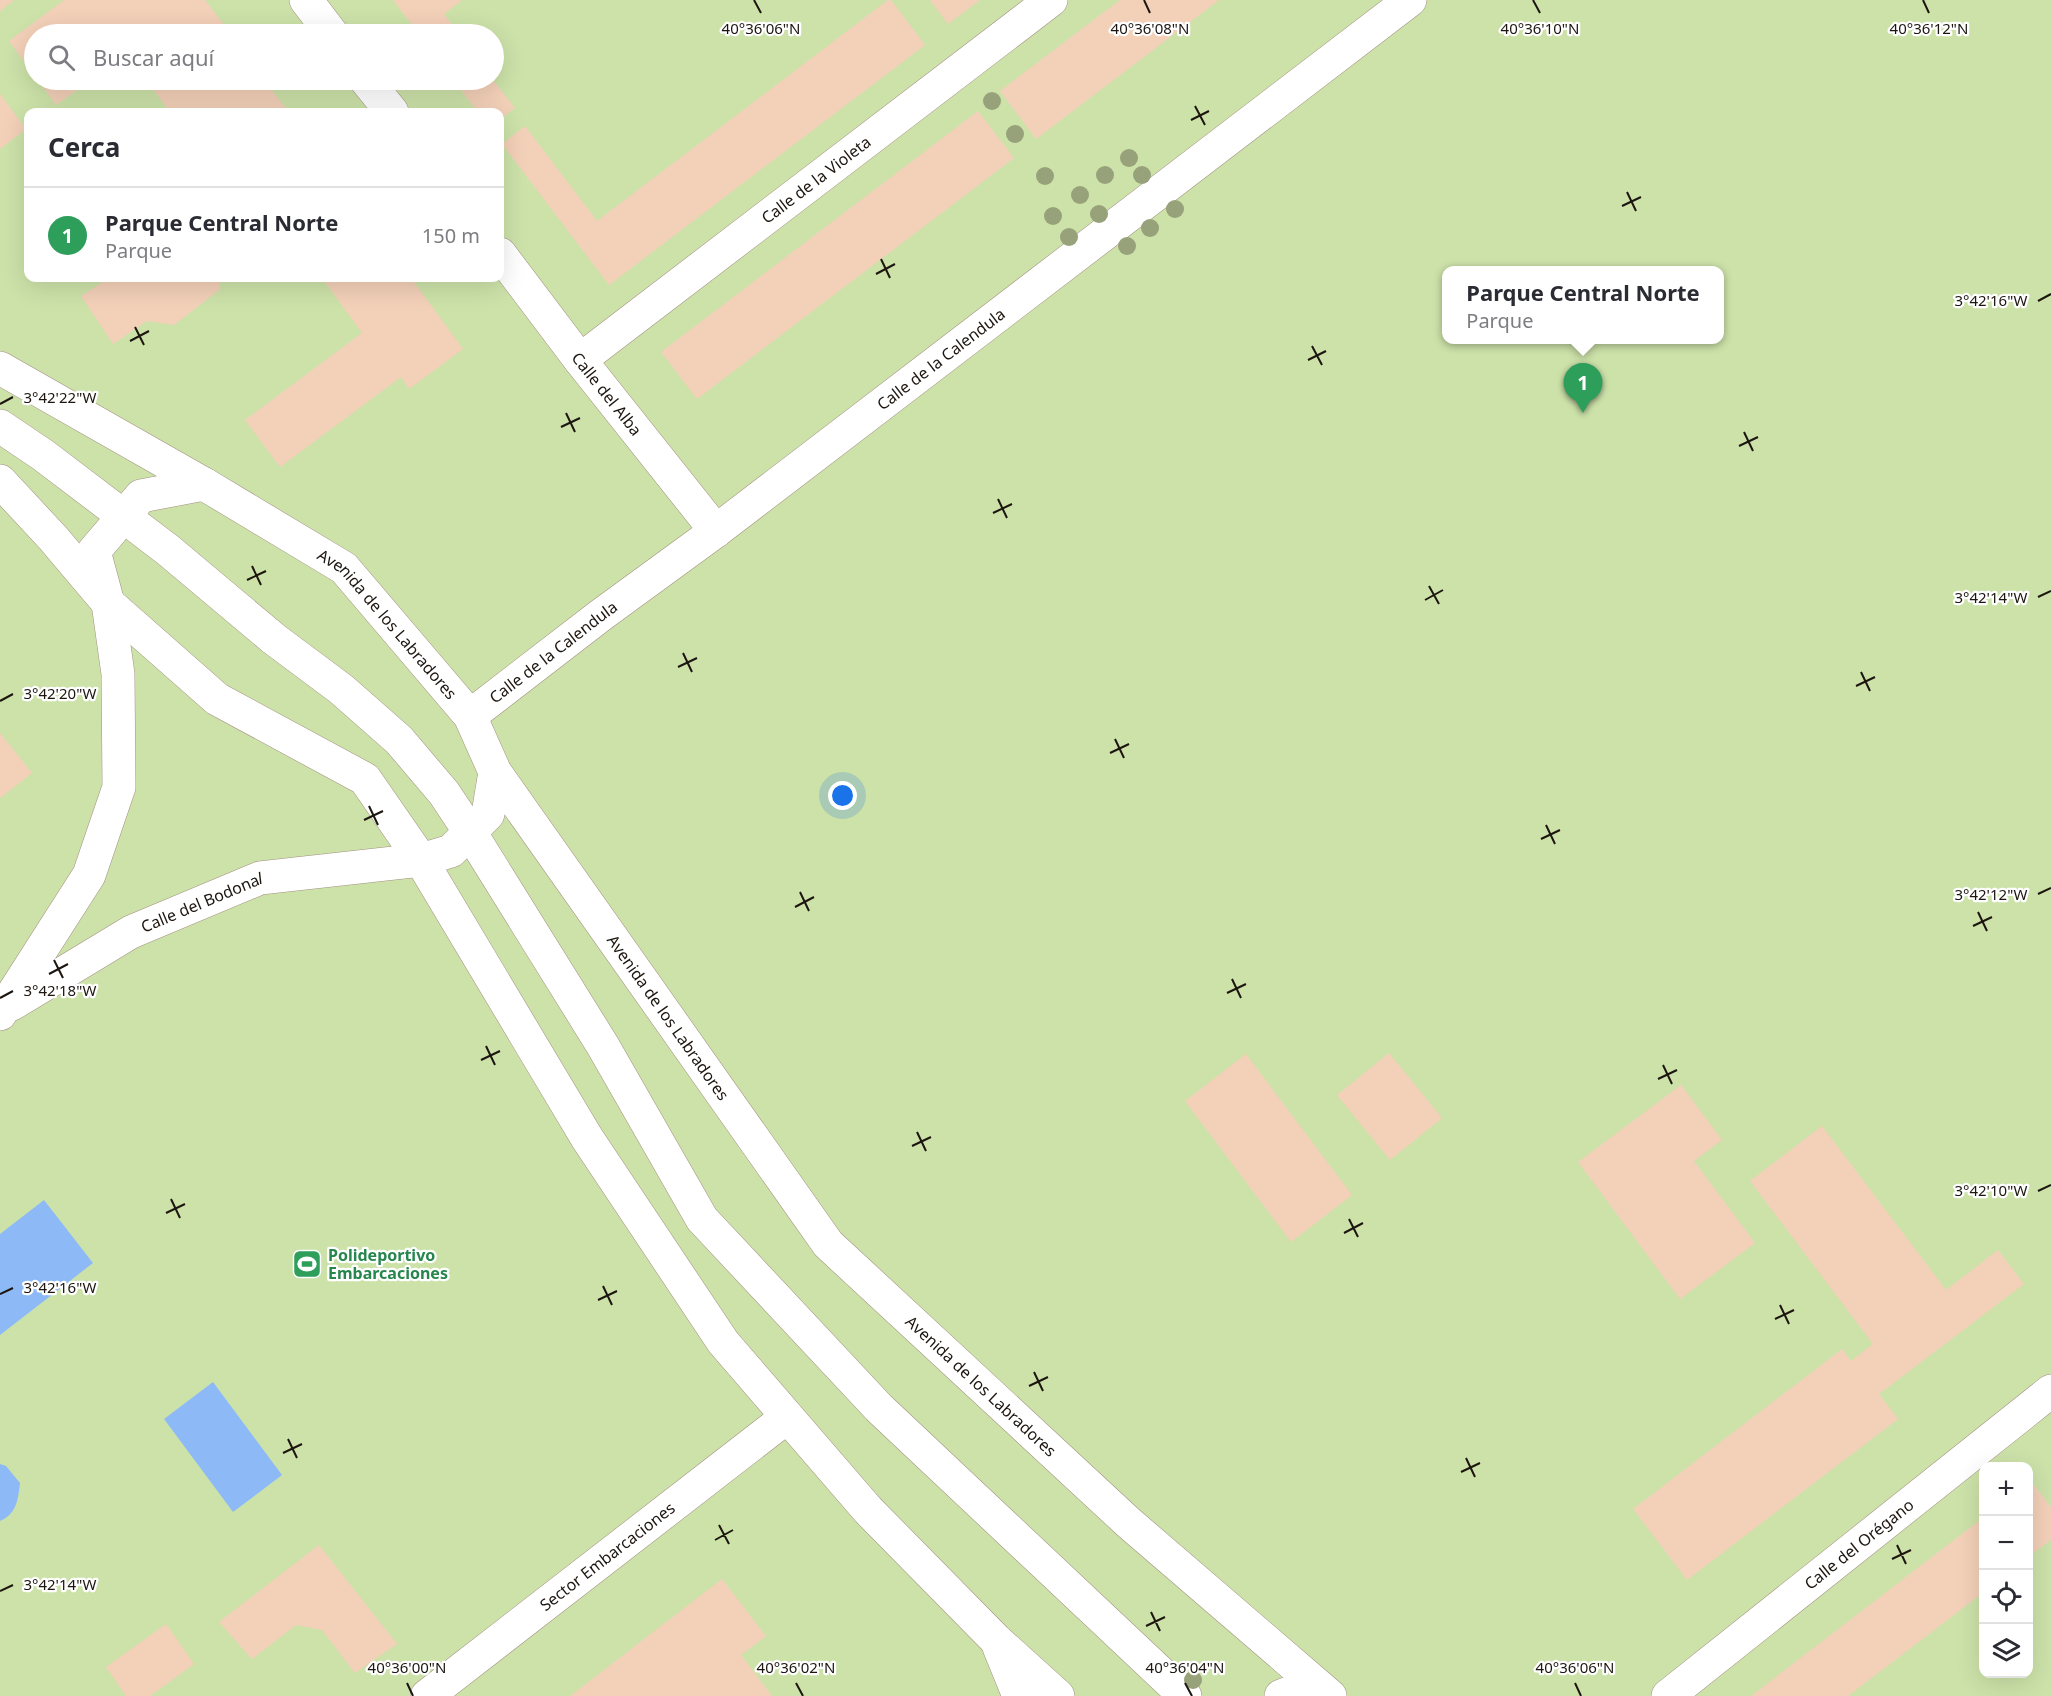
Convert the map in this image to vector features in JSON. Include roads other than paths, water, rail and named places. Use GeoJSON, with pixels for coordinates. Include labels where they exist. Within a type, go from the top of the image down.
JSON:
{"type":"FeatureCollection","features":[{"type":"Feature","properties":{"kind":"street"},"geometry":{"type":"LineString","coordinates":[[306,0],[324,24]]}},
{"type":"Feature","properties":{"kind":"street","name":"Calle de la Violeta"},"geometry":{"type":"LineString","coordinates":[[580,360],[1051,0]]}},
{"type":"Feature","properties":{"kind":"street","name":"Calle de la Calendula"},"geometry":{"type":"LineString","coordinates":[[470,716],[601,615],[716,531],[1410,0]]}},
{"type":"Feature","properties":{"kind":"street"},"geometry":{"type":"LineString","coordinates":[[374,90],[389,108]]}},
{"type":"Feature","properties":{"kind":"street","name":"Calle del Alba"},"geometry":{"type":"LineString","coordinates":[[504,259],[580,360],[716,531]]}},
{"type":"Feature","properties":{"kind":"street","name":"Avenida de los Labradores"},"geometry":{"type":"LineString","coordinates":[[0,368],[204,484],[344,568],[470,716],[495,772],[828,1244],[1130,1523],[1330,1696]]}},
{"type":"Feature","properties":{"kind":"street"},"geometry":{"type":"LineString","coordinates":[[0,426],[43,454],[124,517],[274,639],[341,689],[399,740],[444,793],[470,832],[603,1046],[702,1219],[879,1408],[1185,1696]]}},
{"type":"Feature","properties":{"kind":"street"},"geometry":{"type":"LineString","coordinates":[[0,481],[53,538],[108,603],[217,699],[365,779],[421,860],[587,1138],[723,1342],[868,1510],[996,1640],[1058,1696]]}},
{"type":"Feature","properties":{"kind":"street"},"geometry":{"type":"LineString","coordinates":[[124,517],[141,496],[204,484]]}},
{"type":"Feature","properties":{"kind":"street","name":"Calle del Bodonal"},"geometry":{"type":"LineString","coordinates":[[3,1011],[89,875],[119,787],[118,674],[108,603],[94,551],[124,517]]}},
{"type":"Feature","properties":{"kind":"street","name":"Calle del Bodonal"},"geometry":{"type":"LineString","coordinates":[[3,1011],[131,932],[260,878],[421,860],[451,851],[488,814],[495,772]]}},
{"type":"Feature","properties":{"kind":"street","name":"Calle del Orégano"},"geometry":{"type":"LineString","coordinates":[[1668,1696],[2051,1391]]}},
{"type":"Feature","properties":{"kind":"street","name":"Sector Embarcaciones"},"geometry":{"type":"LineString","coordinates":[[427,1696],[788,1417]]}},
{"type":"Feature","properties":{"kind":"street"},"geometry":{"type":"LineString","coordinates":[[996,1640],[1019,1696]]}},
{"type":"Feature","properties":{"kind":"street"},"geometry":{"type":"LineString","coordinates":[[1281,1696],[1286,1694],[1296,1696]]}},
{"type":"Feature","properties":{"kind":"water"},"geometry":{"type":"Polygon","coordinates":[[[44,1200],[93,1263],[0,1335],[0,1234],[44,1200]]]}},
{"type":"Feature","properties":{"kind":"water"},"geometry":{"type":"Polygon","coordinates":[[[213,1382],[282,1475],[233,1512],[164,1419],[213,1382]]]}},
{"type":"Feature","properties":{"kind":"water"},"geometry":{"type":"Polygon","coordinates":[[[0,1464],[6,1466],[20,1483],[13,1510],[0,1521],[0,1464]]]}},
{"type":"Feature","properties":{"kind":"place","name":"Parque Central Norte"},"geometry":{"type":"Point","coordinates":[1583,413]}},
{"type":"Feature","properties":{"kind":"place","name":"Polideportivo Embarcaciones"},"geometry":{"type":"Point","coordinates":[307,1264]}}]}
